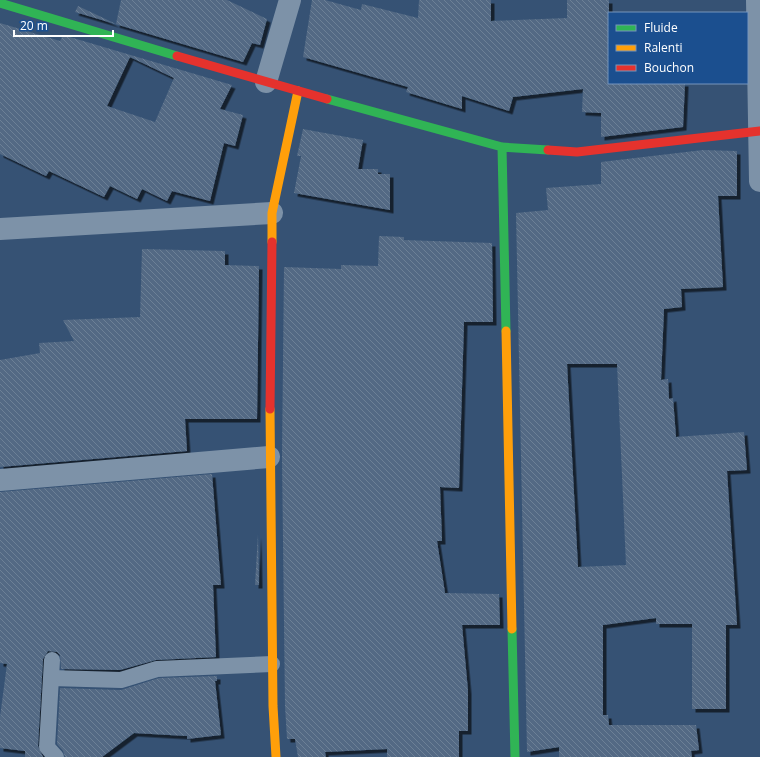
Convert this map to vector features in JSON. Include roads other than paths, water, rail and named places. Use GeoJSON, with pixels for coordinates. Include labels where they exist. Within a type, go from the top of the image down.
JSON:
{"type":"FeatureCollection","features":[{"type":"Feature","properties":{"kind":"street"},"geometry":{"type":"LineString","coordinates":[[266,82],[290,0]]}},
{"type":"Feature","properties":{"kind":"street"},"geometry":{"type":"LineString","coordinates":[[757,0],[760,181]]}},
{"type":"Feature","properties":{"kind":"street"},"geometry":{"type":"LineString","coordinates":[[0,3],[266,82],[502,147],[577,152],[759,131]]}},
{"type":"Feature","properties":{"kind":"street"},"geometry":{"type":"LineString","coordinates":[[276,757],[272,664],[269,457],[272,213],[298,91]]}},
{"type":"Feature","properties":{"kind":"street"},"geometry":{"type":"LineString","coordinates":[[502,147],[515,757]]}},
{"type":"Feature","properties":{"kind":"street"},"geometry":{"type":"LineString","coordinates":[[0,229],[272,213]]}},
{"type":"Feature","properties":{"kind":"street"},"geometry":{"type":"LineString","coordinates":[[0,480],[269,457]]}},
{"type":"Feature","properties":{"kind":"lane"},"geometry":{"type":"LineString","coordinates":[[52,660],[47,747],[56,757]]}},
{"type":"Feature","properties":{"kind":"lane"},"geometry":{"type":"LineString","coordinates":[[51,678],[121,680],[157,669],[272,664]]}}]}
